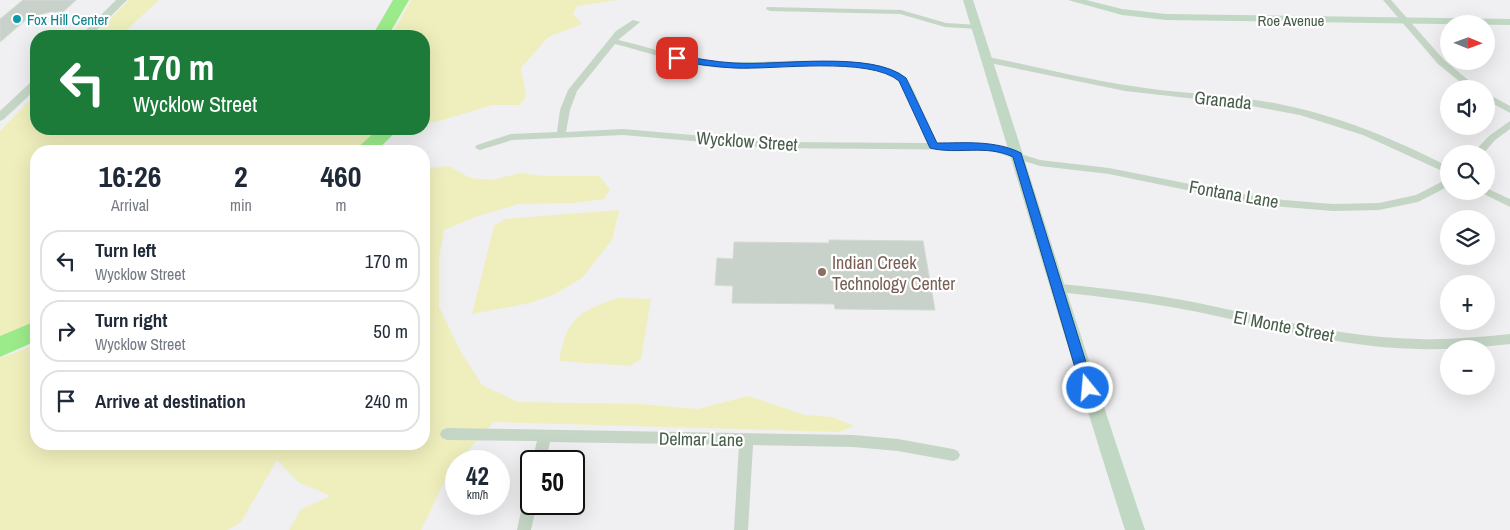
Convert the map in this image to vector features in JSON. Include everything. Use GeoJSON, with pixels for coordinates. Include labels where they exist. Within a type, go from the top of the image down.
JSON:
{"type":"FeatureCollection","features":[{"type":"Feature","properties":{"kind":"main road"},"geometry":{"type":"LineString","coordinates":[[968,0],[1059,288],[1082,370],[1135,530]]}},
{"type":"Feature","properties":{"kind":"main road","name":"Roe Avenue"},"geometry":{"type":"LineString","coordinates":[[1073,0],[1122,12],[1166,17],[1510,22]]}},
{"type":"Feature","properties":{"kind":"street"},"geometry":{"type":"LineString","coordinates":[[91,30],[122,0]]}},
{"type":"Feature","properties":{"kind":"street"},"geometry":{"type":"LineString","coordinates":[[1387,0],[1441,62],[1464,80]]}},
{"type":"Feature","properties":{"kind":"street"},"geometry":{"type":"LineString","coordinates":[[770,9],[901,12],[945,25],[978,28]]}},
{"type":"Feature","properties":{"kind":"street"},"geometry":{"type":"LineString","coordinates":[[561,134],[565,110],[573,90],[619,33],[636,22]]}},
{"type":"Feature","properties":{"kind":"street"},"geometry":{"type":"LineString","coordinates":[[613,41],[677,58],[711,64],[757,66],[858,65],[880,68],[894,73],[903,80],[933,146]]}},
{"type":"Feature","properties":{"kind":"street","name":"Granada"},"geometry":{"type":"LineString","coordinates":[[988,60],[1036,68],[1124,88],[1257,104],[1306,113],[1390,141],[1440,166]]}},
{"type":"Feature","properties":{"kind":"street"},"geometry":{"type":"LineString","coordinates":[[0,117],[30,89]]}},
{"type":"Feature","properties":{"kind":"street"},"geometry":{"type":"LineString","coordinates":[[1495,101],[1510,110]]}},
{"type":"Feature","properties":{"kind":"street"},"geometry":{"type":"LineString","coordinates":[[1485,145],[1510,124]]}},
{"type":"Feature","properties":{"kind":"street","name":"Wycklow Street"},"geometry":{"type":"LineString","coordinates":[[480,147],[511,137],[623,132],[774,145],[988,147],[1006,149],[1017,155]]}},
{"type":"Feature","properties":{"kind":"street","name":"Fontana Lane"},"geometry":{"type":"LineString","coordinates":[[1017,155],[1030,161],[1102,169],[1247,198],[1316,207],[1349,208],[1405,200],[1428,193],[1440,186]]}},
{"type":"Feature","properties":{"kind":"street"},"geometry":{"type":"LineString","coordinates":[[1495,196],[1510,204]]}},
{"type":"Feature","properties":{"kind":"street","name":"El Monte Street"},"geometry":{"type":"LineString","coordinates":[[1059,288],[1152,298],[1309,333],[1358,340],[1453,344],[1510,338]]}},
{"type":"Feature","properties":{"kind":"street","name":"Delmar Lane"},"geometry":{"type":"LineString","coordinates":[[447,434],[746,441],[853,441],[898,445],[954,454]]}},
{"type":"Feature","properties":{"kind":"street"},"geometry":{"type":"LineString","coordinates":[[542,450],[545,436]]}},
{"type":"Feature","properties":{"kind":"street"},"geometry":{"type":"LineString","coordinates":[[741,530],[746,441]]}},
{"type":"Feature","properties":{"kind":"street"},"geometry":{"type":"LineString","coordinates":[[524,530],[527,515]]}},
{"type":"Feature","properties":{"kind":"green space"},"geometry":{"type":"Polygon","coordinates":[[[129,0],[159,0],[126,30],[99,30],[129,0]]]}},
{"type":"Feature","properties":{"kind":"green space"},"geometry":{"type":"Polygon","coordinates":[[[411,0],[618,0],[577,6],[573,14],[582,24],[548,37],[521,68],[526,96],[520,105],[492,105],[436,122],[430,122],[430,30],[394,30],[411,0]]]}},
{"type":"Feature","properties":{"kind":"green space"},"geometry":{"type":"Polygon","coordinates":[[[30,100],[30,135],[383,135],[371,145],[30,145],[30,333],[0,347],[0,131],[30,100]]]}},
{"type":"Feature","properties":{"kind":"green space"},"geometry":{"type":"Polygon","coordinates":[[[449,166],[470,178],[492,180],[520,173],[543,176],[599,176],[610,189],[604,199],[573,203],[518,204],[475,217],[444,230],[439,258],[439,307],[461,352],[482,385],[518,402],[640,404],[698,409],[748,396],[805,415],[832,417],[854,426],[839,432],[494,422],[468,450],[445,450],[445,480],[421,530],[289,530],[301,509],[331,496],[298,482],[277,460],[241,522],[228,530],[0,530],[0,358],[30,347],[30,450],[430,450],[430,168],[449,166]]]}},
{"type":"Feature","properties":{"kind":"green space"},"geometry":{"type":"Polygon","coordinates":[[[619,210],[612,240],[582,278],[555,294],[530,303],[472,314],[494,226],[505,219],[619,210]]]}},
{"type":"Feature","properties":{"kind":"green space"},"geometry":{"type":"Polygon","coordinates":[[[618,298],[651,299],[641,359],[629,366],[559,361],[566,335],[576,318],[584,312],[618,298]]]}},
{"type":"Feature","properties":{"kind":"building","name":"Fox Hill Center"},"geometry":{"type":"Polygon","coordinates":[[[23,0],[76,0],[63,12],[50,12],[28,18],[0,42],[0,19],[23,0]]]}},
{"type":"Feature","properties":{"kind":"building","name":"Indian Creek Technology Center"},"geometry":{"type":"Polygon","coordinates":[[[829,240],[923,241],[935,310],[835,309],[834,304],[732,303],[733,286],[715,285],[717,258],[733,259],[734,242],[829,243],[829,240]]]}},
{"type":"Feature","properties":{"kind":"waterway"},"geometry":{"type":"LineString","coordinates":[[384,30],[401,0]]}},
{"type":"Feature","properties":{"kind":"waterway"},"geometry":{"type":"LineString","coordinates":[[371,145],[382,135]]}},
{"type":"Feature","properties":{"kind":"waterway"},"geometry":{"type":"LineString","coordinates":[[0,347],[30,333]]}},
{"type":"Feature","properties":{"kind":"place","name":"Fox Hill Center"},"geometry":{"type":"Point","coordinates":[17,19]}},
{"type":"Feature","properties":{"kind":"place","name":"Indian Creek Technology Center"},"geometry":{"type":"Point","coordinates":[822,272]}},
{"type":"Feature","properties":{"kind":"route"},"geometry":{"type":"LineString","coordinates":[[677,58],[733,66],[858,65],[880,68],[894,73],[903,80],[933,146],[988,147],[1006,149],[1017,155],[1088,388]]}}]}
